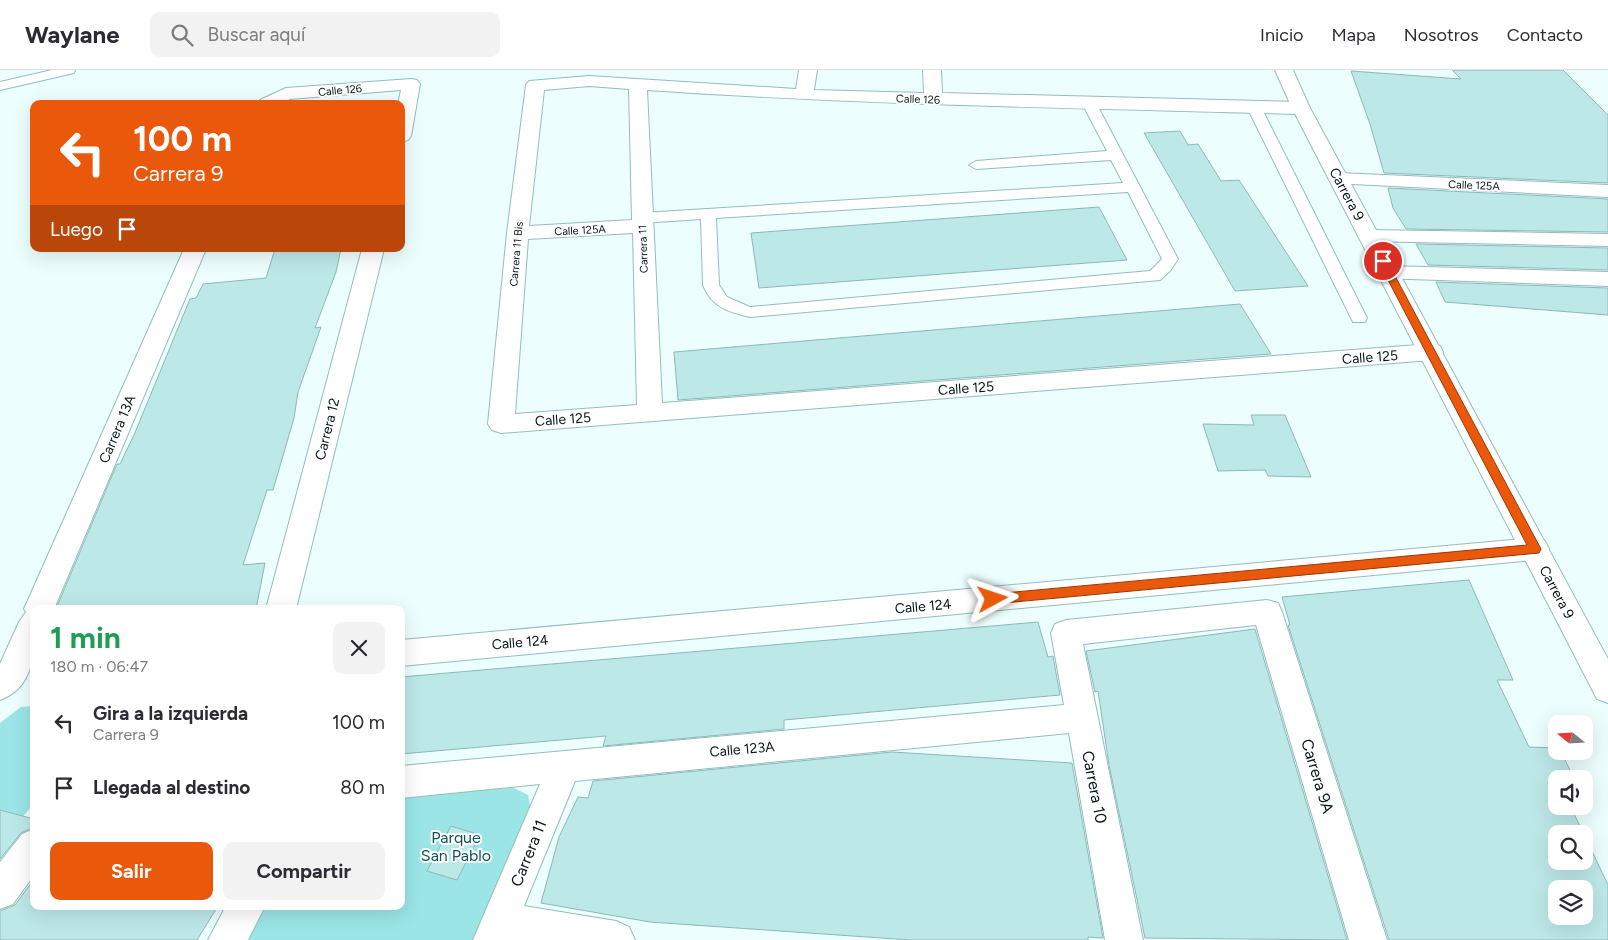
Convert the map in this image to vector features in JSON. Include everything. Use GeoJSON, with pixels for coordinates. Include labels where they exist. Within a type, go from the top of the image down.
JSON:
{"type":"FeatureCollection","features":[{"type":"Feature","properties":{"kind":"street"},"geometry":{"type":"LineString","coordinates":[[804,95],[808,70]]}},
{"type":"Feature","properties":{"kind":"street"},"geometry":{"type":"LineString","coordinates":[[932,70],[933,100]]}},
{"type":"Feature","properties":{"kind":"street","name":"Carrera 9"},"geometry":{"type":"LineString","coordinates":[[1284,70],[1301,108],[1608,689]]}},
{"type":"Feature","properties":{"kind":"street","name":"Calle 126"},"geometry":{"type":"LineString","coordinates":[[535,85],[590,75],[638,85],[674,78],[804,95],[933,100],[1301,108]]}},
{"type":"Feature","properties":{"kind":"street","name":"Calle 126"},"geometry":{"type":"LineString","coordinates":[[273,100],[286,94],[411,84],[405,115]]}},
{"type":"Feature","properties":{"kind":"street","name":"Carrera 11 Bis"},"geometry":{"type":"LineString","coordinates":[[501,424],[518,233],[535,85]]}},
{"type":"Feature","properties":{"kind":"street","name":"Carrera 11"},"geometry":{"type":"LineString","coordinates":[[638,85],[650,413]]}},
{"type":"Feature","properties":{"kind":"street","name":"Calle 125A"},"geometry":{"type":"LineString","coordinates":[[1339,180],[1608,191]]}},
{"type":"Feature","properties":{"kind":"street","name":"Calle 125A"},"geometry":{"type":"LineString","coordinates":[[518,233],[642,222]]}},
{"type":"Feature","properties":{"kind":"street"},"geometry":{"type":"LineString","coordinates":[[1370,236],[1608,240]]}},
{"type":"Feature","properties":{"kind":"street","name":"Carrera 13A"},"geometry":{"type":"LineString","coordinates":[[41,605],[194,252]]}},
{"type":"Feature","properties":{"kind":"street","name":"Carrera 12"},"geometry":{"type":"LineString","coordinates":[[282,605],[372,252]]}},
{"type":"Feature","properties":{"kind":"street"},"geometry":{"type":"LineString","coordinates":[[1389,273],[1608,279]]}},
{"type":"Feature","properties":{"kind":"street","name":"Calle 125"},"geometry":{"type":"LineString","coordinates":[[501,424],[1431,352]]}},
{"type":"Feature","properties":{"kind":"street","name":"Calle 124"},"geometry":{"type":"LineString","coordinates":[[405,653],[1535,549]]}},
{"type":"Feature","properties":{"kind":"street","name":"Carrera 10"},"geometry":{"type":"LineString","coordinates":[[1124,940],[1066,633],[1267,612]]}},
{"type":"Feature","properties":{"kind":"street","name":"Carrera 9A"},"geometry":{"type":"LineString","coordinates":[[1267,612],[1368,940]]}},
{"type":"Feature","properties":{"kind":"street"},"geometry":{"type":"LineString","coordinates":[[11,679],[30,632]]}},
{"type":"Feature","properties":{"kind":"street","name":"Calle 123A"},"geometry":{"type":"LineString","coordinates":[[405,782],[1082,717]]}},
{"type":"Feature","properties":{"kind":"street","name":"Carrera 11"},"geometry":{"type":"LineString","coordinates":[[496,930],[564,766]]}},
{"type":"Feature","properties":{"kind":"street"},"geometry":{"type":"LineString","coordinates":[[0,891],[30,851]]}},
{"type":"Feature","properties":{"kind":"street"},"geometry":{"type":"LineString","coordinates":[[227,940],[245,910]]}},
{"type":"Feature","properties":{"kind":"street"},"geometry":{"type":"LineString","coordinates":[[496,930],[616,940]]}},
{"type":"Feature","properties":{"kind":"lane"},"geometry":{"type":"LineString","coordinates":[[0,86],[69,70]]}},
{"type":"Feature","properties":{"kind":"lane"},"geometry":{"type":"LineString","coordinates":[[708,214],[711,284],[714,294],[722,303],[735,309],[750,312],[767,312],[1154,276],[1164,268],[1170,259],[1089,103]]}},
{"type":"Feature","properties":{"kind":"lane"},"geometry":{"type":"LineString","coordinates":[[1254,107],[1359,318]]}},
{"type":"Feature","properties":{"kind":"lane"},"geometry":{"type":"LineString","coordinates":[[976,165],[1116,154]]}},
{"type":"Feature","properties":{"kind":"lane"},"geometry":{"type":"LineString","coordinates":[[642,222],[708,214],[1133,187]]}},
{"type":"Feature","properties":{"kind":"green space"},"geometry":{"type":"Polygon","coordinates":[[[30,706],[30,808],[23,816],[0,810],[0,723],[21,707],[30,706]]]}},
{"type":"Feature","properties":{"kind":"green space","name":"Parque San Pablo"},"geometry":{"type":"Polygon","coordinates":[[[514,788],[528,795],[531,810],[477,940],[243,940],[260,910],[405,910],[405,795],[514,788]]]}},
{"type":"Feature","properties":{"kind":"building"},"geometry":{"type":"Polygon","coordinates":[[[1452,70],[1563,70],[1608,115],[1608,183],[1384,173],[1370,124],[1351,71],[1461,79],[1452,70]]]}},
{"type":"Feature","properties":{"kind":"building"},"geometry":{"type":"Polygon","coordinates":[[[1180,131],[1188,145],[1198,144],[1221,181],[1239,180],[1308,286],[1235,291],[1144,133],[1180,131]]]}},
{"type":"Feature","properties":{"kind":"building"},"geometry":{"type":"Polygon","coordinates":[[[1388,188],[1608,199],[1608,232],[1406,229],[1393,208],[1388,188]]]}},
{"type":"Feature","properties":{"kind":"building"},"geometry":{"type":"Polygon","coordinates":[[[1099,207],[1127,260],[759,288],[751,233],[1099,207]]]}},
{"type":"Feature","properties":{"kind":"building"},"geometry":{"type":"Polygon","coordinates":[[[1416,244],[1608,248],[1608,270],[1428,265],[1416,244]]]}},
{"type":"Feature","properties":{"kind":"building"},"geometry":{"type":"Polygon","coordinates":[[[274,252],[340,252],[336,272],[315,328],[321,327],[298,392],[294,418],[273,490],[267,490],[243,565],[265,563],[257,605],[58,605],[117,464],[120,464],[134,435],[190,299],[196,298],[203,284],[266,278],[274,252]]]}},
{"type":"Feature","properties":{"kind":"building"},"geometry":{"type":"Polygon","coordinates":[[[1436,282],[1608,288],[1608,315],[1445,302],[1436,282]]]}},
{"type":"Feature","properties":{"kind":"building"},"geometry":{"type":"Polygon","coordinates":[[[1240,304],[1271,354],[678,400],[674,352],[1240,304]]]}},
{"type":"Feature","properties":{"kind":"building"},"geometry":{"type":"Polygon","coordinates":[[[1251,415],[1285,415],[1311,477],[1268,476],[1265,470],[1218,471],[1203,424],[1254,425],[1251,415]]]}},
{"type":"Feature","properties":{"kind":"building"},"geometry":{"type":"Polygon","coordinates":[[[1469,580],[1513,680],[1497,680],[1529,747],[1548,748],[1548,760],[1565,760],[1570,770],[1548,770],[1548,815],[1574,815],[1580,825],[1548,825],[1548,870],[1593,870],[1593,853],[1608,885],[1608,940],[1389,940],[1288,625],[1290,625],[1282,597],[1469,580]]]}},
{"type":"Feature","properties":{"kind":"building"},"geometry":{"type":"Polygon","coordinates":[[[1038,622],[1048,657],[1053,656],[1060,695],[784,720],[784,729],[603,746],[606,736],[405,754],[405,677],[1038,622]]]}},
{"type":"Feature","properties":{"kind":"building"},"geometry":{"type":"Polygon","coordinates":[[[1255,629],[1347,940],[1145,938],[1109,765],[1098,691],[1095,692],[1086,651],[1255,629]]]}},
{"type":"Feature","properties":{"kind":"building"},"geometry":{"type":"Polygon","coordinates":[[[892,752],[1072,763],[1103,938],[1088,937],[1088,940],[910,940],[650,922],[541,903],[559,837],[578,797],[588,798],[593,781],[892,752]]]}},
{"type":"Feature","properties":{"kind":"building"},"geometry":{"type":"Polygon","coordinates":[[[0,810],[30,818],[30,829],[21,833],[0,859],[0,810]]]}},
{"type":"Feature","properties":{"kind":"building"},"geometry":{"type":"Polygon","coordinates":[[[451,826],[480,835],[457,880],[427,871],[451,826]]]}},
{"type":"Feature","properties":{"kind":"building"},"geometry":{"type":"Polygon","coordinates":[[[30,884],[30,910],[216,910],[197,940],[0,940],[0,911],[15,905],[30,884]]]}},
{"type":"Feature","properties":{"kind":"route"},"geometry":{"type":"LineString","coordinates":[[993,599],[1535,549],[1383,261]]}}]}
